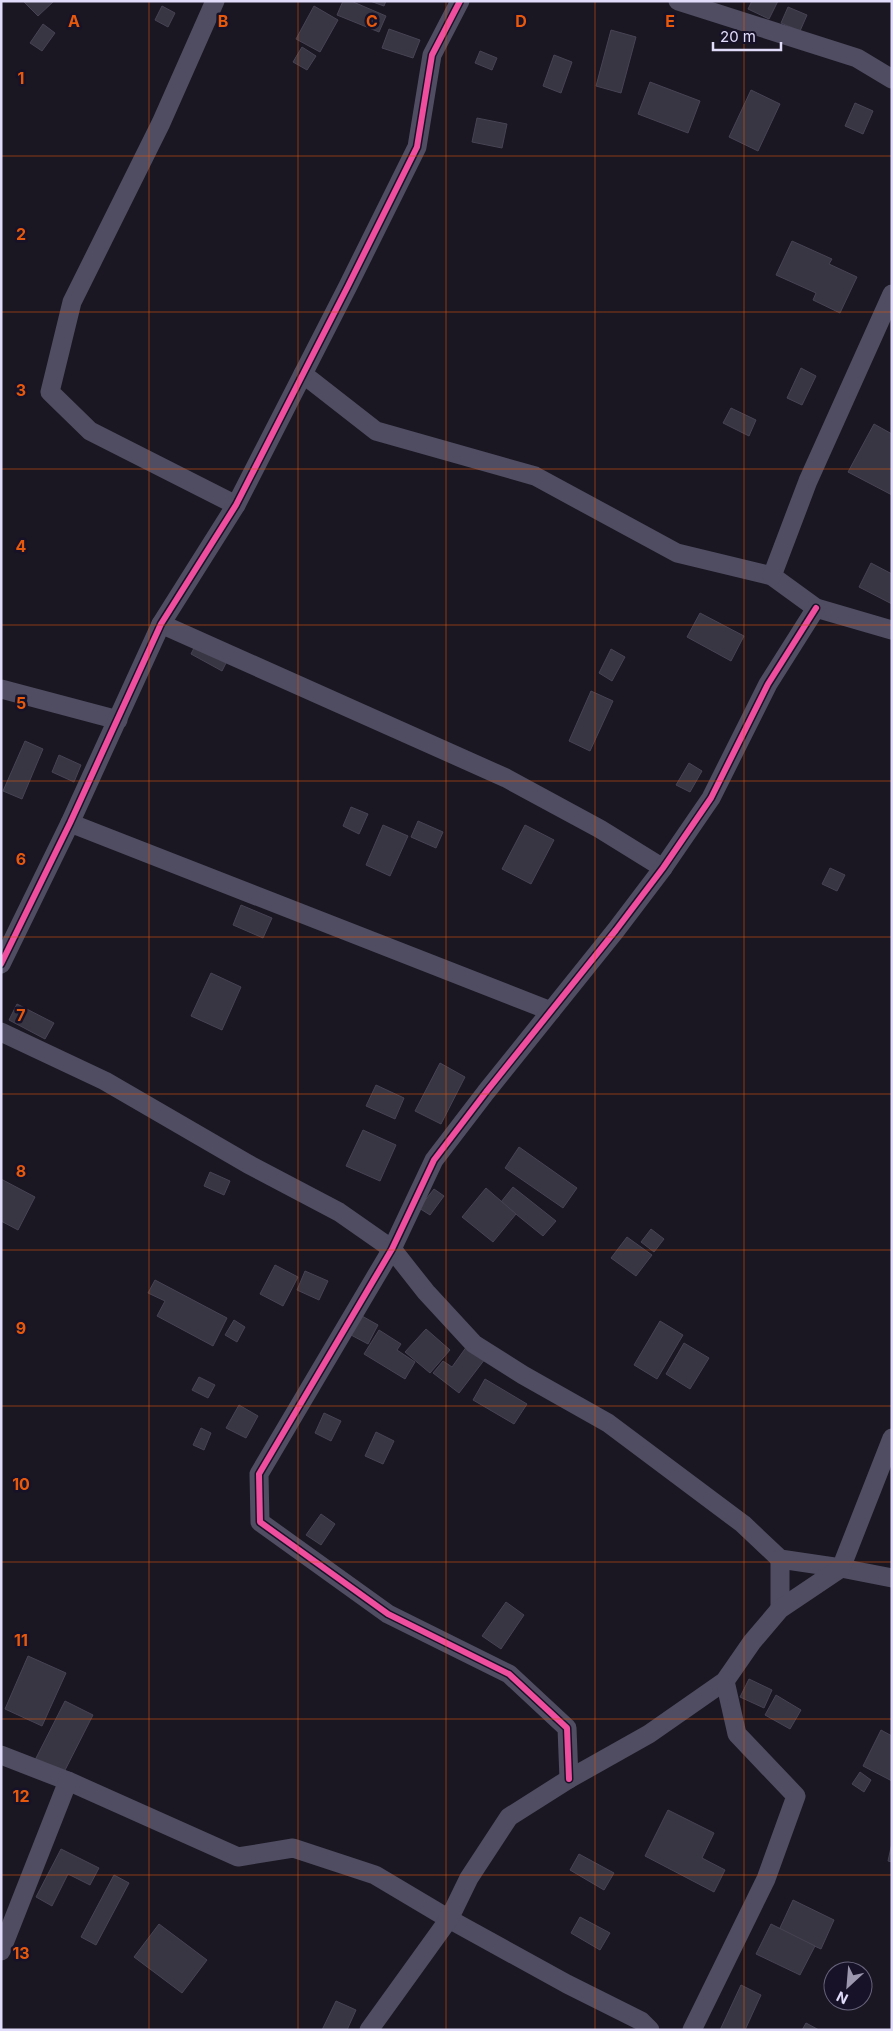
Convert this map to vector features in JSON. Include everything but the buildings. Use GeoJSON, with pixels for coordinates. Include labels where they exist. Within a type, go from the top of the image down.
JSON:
{"type":"FeatureCollection","features":[{"type":"Feature","properties":{"kind":"street"},"geometry":{"type":"LineString","coordinates":[[215,1],[161,123],[72,302],[50,392],[90,432],[236,505]]}},
{"type":"Feature","properties":{"kind":"street"},"geometry":{"type":"LineString","coordinates":[[1,964],[70,823],[161,624],[236,505],[417,146],[432,55],[460,1]]}},
{"type":"Feature","properties":{"kind":"street"},"geometry":{"type":"LineString","coordinates":[[678,1],[857,58],[892,79]]}},
{"type":"Feature","properties":{"kind":"street"},"geometry":{"type":"LineString","coordinates":[[772,576],[808,481],[892,294]]}},
{"type":"Feature","properties":{"kind":"street"},"geometry":{"type":"LineString","coordinates":[[303,374],[376,431],[535,476],[677,553],[772,576],[816,608],[892,630]]}},
{"type":"Feature","properties":{"kind":"street"},"geometry":{"type":"LineString","coordinates":[[569,1779],[567,1728],[509,1674],[388,1614],[260,1522],[259,1474],[392,1249],[434,1160],[663,868],[711,798],[768,684],[816,608]]}},
{"type":"Feature","properties":{"kind":"street"},"geometry":{"type":"LineString","coordinates":[[161,624],[506,778],[600,829],[663,868]]}},
{"type":"Feature","properties":{"kind":"street"},"geometry":{"type":"LineString","coordinates":[[1,689],[118,720]]}},
{"type":"Feature","properties":{"kind":"street"},"geometry":{"type":"LineString","coordinates":[[70,823],[551,1011]]}},
{"type":"Feature","properties":{"kind":"street"},"geometry":{"type":"LineString","coordinates":[[1,1032],[105,1081],[248,1164],[339,1212],[392,1249],[426,1292],[474,1344],[523,1375],[608,1423],[743,1524],[780,1559],[892,1578]]}},
{"type":"Feature","properties":{"kind":"street"},"geometry":{"type":"LineString","coordinates":[[369,2030],[449,1919],[469,1878],[509,1817],[569,1779],[649,1734],[725,1681],[752,1642],[780,1609],[841,1568],[892,1438]]}},
{"type":"Feature","properties":{"kind":"street"},"geometry":{"type":"LineString","coordinates":[[780,1559],[780,1609]]}},
{"type":"Feature","properties":{"kind":"street"},"geometry":{"type":"LineString","coordinates":[[692,2030],[766,1879],[796,1796],[738,1734],[725,1681]]}},
{"type":"Feature","properties":{"kind":"street"},"geometry":{"type":"LineString","coordinates":[[1,1755],[68,1782],[238,1857],[293,1848],[375,1875],[449,1919],[567,1984],[641,2021],[650,2030]]}},
{"type":"Feature","properties":{"kind":"street"},"geometry":{"type":"LineString","coordinates":[[1,1951],[68,1782]]}},
{"type":"Feature","properties":{"kind":"cycle path"},"geometry":{"type":"LineString","coordinates":[[1,964],[70,823],[161,624],[236,505],[417,147],[432,55],[460,1]]}},
{"type":"Feature","properties":{"kind":"cycle path"},"geometry":{"type":"LineString","coordinates":[[569,1779],[567,1728],[509,1674],[388,1614],[260,1522],[259,1474],[392,1249],[434,1160],[663,868],[711,798],[768,684],[816,608]]}}]}
